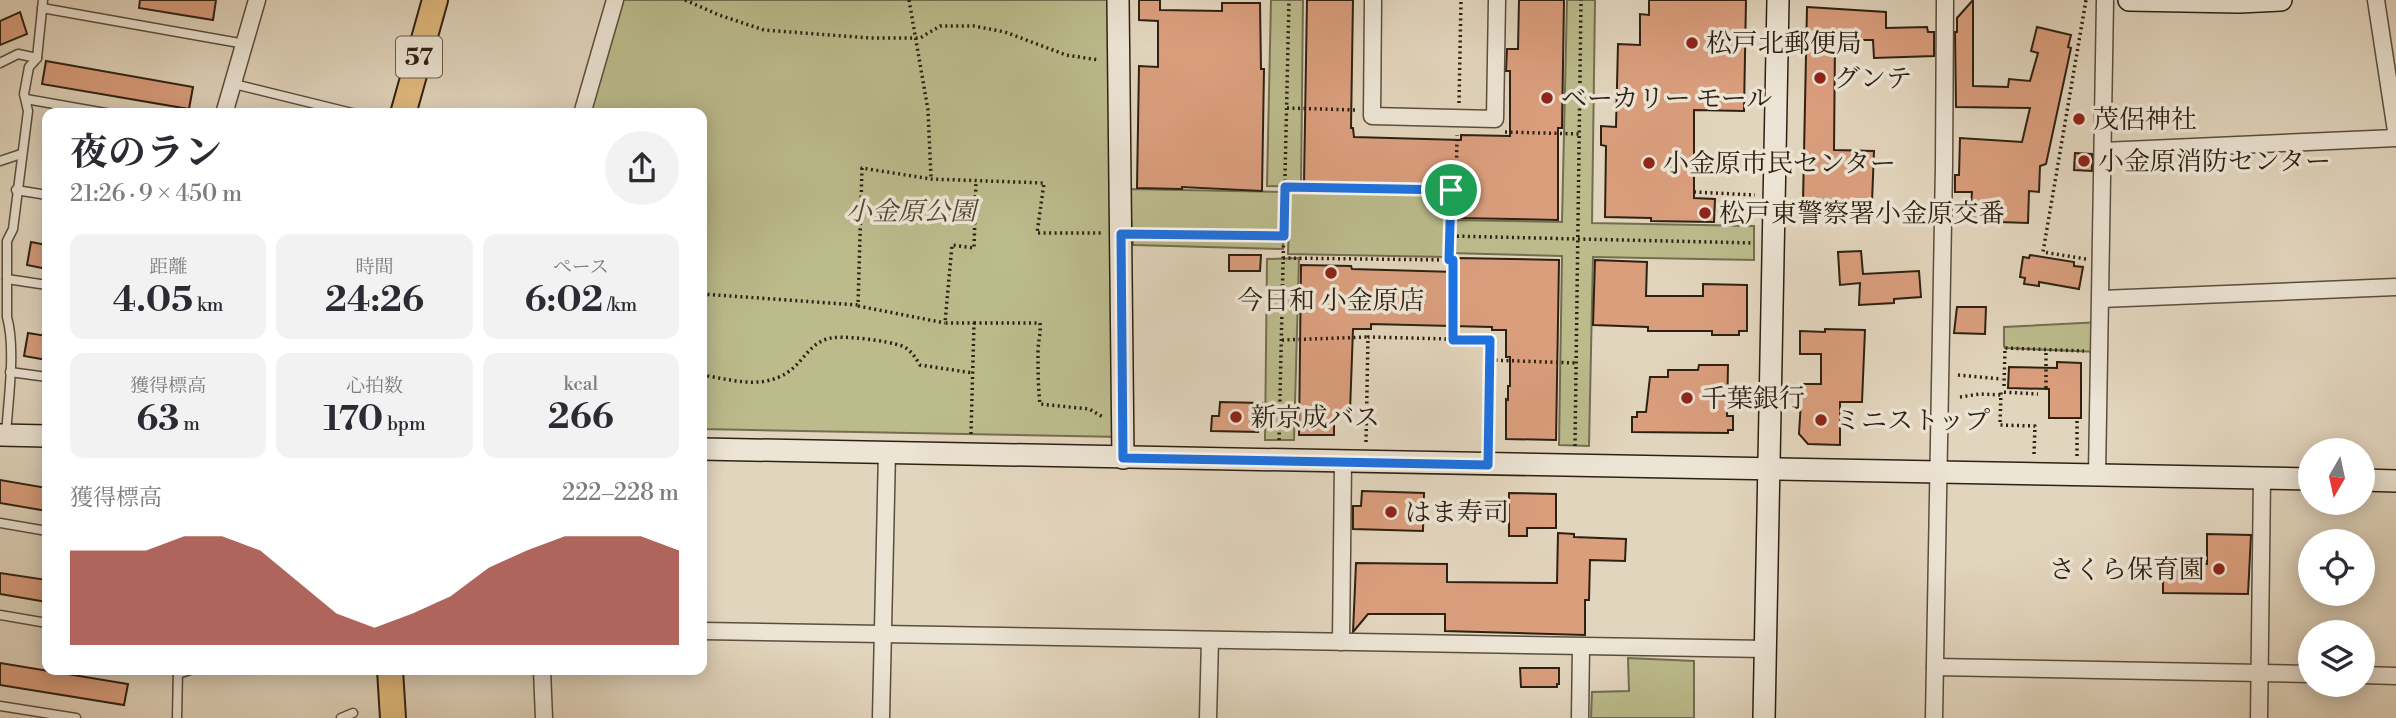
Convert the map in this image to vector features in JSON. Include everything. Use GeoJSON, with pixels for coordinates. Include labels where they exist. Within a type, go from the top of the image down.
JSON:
{"type":"FeatureCollection","features":[{"type":"Feature","properties":{"kind":"main road","name":"57"},"geometry":{"type":"LineString","coordinates":[[405,108],[435,0]]}},
{"type":"Feature","properties":{"kind":"main road"},"geometry":{"type":"LineString","coordinates":[[390,675],[393,718]]}},
{"type":"Feature","properties":{"kind":"street"},"geometry":{"type":"LineString","coordinates":[[227,108],[257,0]]}},
{"type":"Feature","properties":{"kind":"street"},"geometry":{"type":"LineString","coordinates":[[584,108],[615,0]]}},
{"type":"Feature","properties":{"kind":"street"},"geometry":{"type":"LineString","coordinates":[[1118,0],[1123,458]]}},
{"type":"Feature","properties":{"kind":"street"},"geometry":{"type":"LineString","coordinates":[[1373,0],[1372,116],[1495,119],[1497,0]]}},
{"type":"Feature","properties":{"kind":"street"},"geometry":{"type":"LineString","coordinates":[[1765,718],[1778,0]]}},
{"type":"Feature","properties":{"kind":"street"},"geometry":{"type":"LineString","coordinates":[[1934,718],[1945,0]]}},
{"type":"Feature","properties":{"kind":"street"},"geometry":{"type":"LineString","coordinates":[[2097,474],[2105,0]]}},
{"type":"Feature","properties":{"kind":"street"},"geometry":{"type":"LineString","coordinates":[[2129,0],[2281,0]]}},
{"type":"Feature","properties":{"kind":"street"},"geometry":{"type":"LineString","coordinates":[[2376,0],[2396,131]]}},
{"type":"Feature","properties":{"kind":"street"},"geometry":{"type":"LineString","coordinates":[[2103,151],[2396,138]]}},
{"type":"Feature","properties":{"kind":"street"},"geometry":{"type":"LineString","coordinates":[[2101,299],[2396,287]]}},
{"type":"Feature","properties":{"kind":"street"},"geometry":{"type":"LineString","coordinates":[[3,435],[42,436]]}},
{"type":"Feature","properties":{"kind":"street"},"geometry":{"type":"LineString","coordinates":[[707,449],[2298,479]]}},
{"type":"Feature","properties":{"kind":"street"},"geometry":{"type":"LineString","coordinates":[[881,718],[887,452]]}},
{"type":"Feature","properties":{"kind":"street"},"geometry":{"type":"LineString","coordinates":[[1341,642],[1343,462]]}},
{"type":"Feature","properties":{"kind":"street"},"geometry":{"type":"LineString","coordinates":[[2259,718],[2262,478]]}},
{"type":"Feature","properties":{"kind":"street"},"geometry":{"type":"LineString","coordinates":[[2375,480],[2396,481]]}},
{"type":"Feature","properties":{"kind":"street"},"geometry":{"type":"LineString","coordinates":[[707,631],[1766,649]]}},
{"type":"Feature","properties":{"kind":"street"},"geometry":{"type":"LineString","coordinates":[[1208,718],[1210,640]]}},
{"type":"Feature","properties":{"kind":"street"},"geometry":{"type":"LineString","coordinates":[[1580,718],[1581,647]]}},
{"type":"Feature","properties":{"kind":"street"},"geometry":{"type":"LineString","coordinates":[[1935,667],[2298,674]]}},
{"type":"Feature","properties":{"kind":"street"},"geometry":{"type":"LineString","coordinates":[[542,675],[544,718]]}},
{"type":"Feature","properties":{"kind":"street"},"geometry":{"type":"LineString","coordinates":[[2375,676],[2396,676]]}},
{"type":"Feature","properties":{"kind":"lane"},"geometry":{"type":"LineString","coordinates":[[3,435],[10,372],[7,241],[13,229],[28,111],[24,94],[29,67],[37,58],[43,4],[245,44]]}},
{"type":"Feature","properties":{"kind":"lane"},"geometry":{"type":"LineString","coordinates":[[0,63],[18,54],[37,58]]}},
{"type":"Feature","properties":{"kind":"lane"},"geometry":{"type":"LineString","coordinates":[[234,84],[331,108]]}},
{"type":"Feature","properties":{"kind":"lane"},"geometry":{"type":"LineString","coordinates":[[26,99],[77,108]]}},
{"type":"Feature","properties":{"kind":"lane"},"geometry":{"type":"LineString","coordinates":[[0,161],[21,153]]}},
{"type":"Feature","properties":{"kind":"lane"},"geometry":{"type":"LineString","coordinates":[[16,190],[42,194]]}},
{"type":"Feature","properties":{"kind":"lane"},"geometry":{"type":"LineString","coordinates":[[7,279],[42,284]]}},
{"type":"Feature","properties":{"kind":"lane"},"geometry":{"type":"LineString","coordinates":[[10,372],[42,376]]}},
{"type":"Feature","properties":{"kind":"lane"},"geometry":{"type":"LineString","coordinates":[[0,523],[42,530]]}},
{"type":"Feature","properties":{"kind":"lane"},"geometry":{"type":"LineString","coordinates":[[0,614],[42,622]]}},
{"type":"Feature","properties":{"kind":"lane"},"geometry":{"type":"LineString","coordinates":[[177,718],[178,675]]}},
{"type":"Feature","properties":{"kind":"lane"},"geometry":{"type":"LineString","coordinates":[[0,706],[76,718]]}},
{"type":"Feature","properties":{"kind":"lane"},"geometry":{"type":"LineString","coordinates":[[341,718],[353,713]]}},
{"type":"Feature","properties":{"kind":"path"},"geometry":{"type":"LineString","coordinates":[[685,0],[764,30],[842,38],[920,37],[940,26],[974,26],[1005,32],[1066,55],[1100,61],[1119,60]]}},
{"type":"Feature","properties":{"kind":"path"},"geometry":{"type":"LineString","coordinates":[[909,0],[928,110],[930,179]]}},
{"type":"Feature","properties":{"kind":"path"},"geometry":{"type":"LineString","coordinates":[[1279,440],[1289,0]]}},
{"type":"Feature","properties":{"kind":"path"},"geometry":{"type":"LineString","coordinates":[[1575,446],[1581,0]]}},
{"type":"Feature","properties":{"kind":"path"},"geometry":{"type":"LineString","coordinates":[[2086,0],[2043,252],[2102,261]]}},
{"type":"Feature","properties":{"kind":"path"},"geometry":{"type":"LineString","coordinates":[[1286,108],[1372,111]]}},
{"type":"Feature","properties":{"kind":"path"},"geometry":{"type":"LineString","coordinates":[[1285,187],[1456,191],[1458,130]]}},
{"type":"Feature","properties":{"kind":"path"},"geometry":{"type":"LineString","coordinates":[[858,306],[862,168],[930,179],[1044,183],[1037,233],[1284,236]]}},
{"type":"Feature","properties":{"kind":"path"},"geometry":{"type":"LineString","coordinates":[[945,323],[952,245],[974,248],[975,181]]}},
{"type":"Feature","properties":{"kind":"path"},"geometry":{"type":"LineString","coordinates":[[1449,260],[1451,190]]}},
{"type":"Feature","properties":{"kind":"path"},"geometry":{"type":"LineString","coordinates":[[1694,192],[1755,195]]}},
{"type":"Feature","properties":{"kind":"path"},"geometry":{"type":"LineString","coordinates":[[1449,236],[1754,243]]}},
{"type":"Feature","properties":{"kind":"path"},"geometry":{"type":"LineString","coordinates":[[1283,258],[1453,260],[1453,340]]}},
{"type":"Feature","properties":{"kind":"path"},"geometry":{"type":"LineString","coordinates":[[707,294],[858,306],[945,323],[1040,324],[1037,373],[1040,404],[1089,410],[1108,420]]}},
{"type":"Feature","properties":{"kind":"path"},"geometry":{"type":"LineString","coordinates":[[971,323],[974,323],[971,434]]}},
{"type":"Feature","properties":{"kind":"path"},"geometry":{"type":"LineString","coordinates":[[707,376],[746,382],[766,381],[788,374],[825,339],[839,336],[901,346],[913,353],[920,365],[972,373]]}},
{"type":"Feature","properties":{"kind":"path"},"geometry":{"type":"LineString","coordinates":[[1282,340],[1368,337],[1490,340],[1488,465]]}},
{"type":"Feature","properties":{"kind":"path"},"geometry":{"type":"LineString","coordinates":[[1365,462],[1368,337]]}},
{"type":"Feature","properties":{"kind":"path"},"geometry":{"type":"LineString","coordinates":[[2004,386],[2005,348],[2100,352]]}},
{"type":"Feature","properties":{"kind":"path"},"geometry":{"type":"LineString","coordinates":[[2046,350],[2046,388]]}},
{"type":"Feature","properties":{"kind":"path"},"geometry":{"type":"LineString","coordinates":[[1490,359],[1577,363]]}},
{"type":"Feature","properties":{"kind":"path"},"geometry":{"type":"LineString","coordinates":[[1940,383],[1956,375],[2003,379]]}},
{"type":"Feature","properties":{"kind":"path"},"geometry":{"type":"LineString","coordinates":[[2034,456],[2035,425],[2000,425],[2001,392],[2038,394]]}},
{"type":"Feature","properties":{"kind":"path"},"geometry":{"type":"LineString","coordinates":[[1960,397],[2001,395]]}},
{"type":"Feature","properties":{"kind":"path"},"geometry":{"type":"LineString","coordinates":[[2077,420],[2077,458]]}},
{"type":"Feature","properties":{"kind":"green space","name":"小金原公園"},"geometry":{"type":"Polygon","coordinates":[[[615,0],[1118,0],[1123,437],[707,429],[707,108],[584,108],[615,0]]]}},
{"type":"Feature","properties":{"kind":"green space"},"geometry":{"type":"Polygon","coordinates":[[[1271,0],[1303,0],[1301,187],[1267,186],[1271,0]]]}},
{"type":"Feature","properties":{"kind":"green space"},"geometry":{"type":"Polygon","coordinates":[[[1567,0],[1595,0],[1592,223],[1754,226],[1754,260],[1593,257],[1589,446],[1559,445],[1562,256],[1449,253],[1450,220],[1562,222],[1567,0]]]}},
{"type":"Feature","properties":{"kind":"green space"},"geometry":{"type":"Polygon","coordinates":[[[1129,189],[1285,192],[1283,249],[1133,245],[1129,189]]]}},
{"type":"Feature","properties":{"kind":"green space"},"geometry":{"type":"Polygon","coordinates":[[[1290,192],[1447,195],[1446,257],[1288,254],[1290,192]]]}},
{"type":"Feature","properties":{"kind":"green space"},"geometry":{"type":"Polygon","coordinates":[[[1299,258],[1294,440],[1265,440],[1267,259],[1299,258]]]}},
{"type":"Feature","properties":{"kind":"green space"},"geometry":{"type":"Polygon","coordinates":[[[2101,322],[2100,352],[2004,346],[2004,327],[2101,322]]]}},
{"type":"Feature","properties":{"kind":"green space"},"geometry":{"type":"Polygon","coordinates":[[[1628,658],[1694,661],[1694,718],[1591,718],[1592,692],[1629,691],[1628,658]]]}},
{"type":"Feature","properties":{"kind":"building"},"geometry":{"type":"Polygon","coordinates":[[[140,0],[216,0],[213,20],[139,8],[140,0]]]}},
{"type":"Feature","properties":{"kind":"building"},"geometry":{"type":"Polygon","coordinates":[[[1139,0],[1160,0],[1160,10],[1222,11],[1222,3],[1260,3],[1261,69],[1264,69],[1262,191],[1137,188],[1139,66],[1158,67],[1158,21],[1139,20],[1139,0]]]}},
{"type":"Feature","properties":{"kind":"building"},"geometry":{"type":"Polygon","coordinates":[[[1307,0],[1353,0],[1351,128],[1354,137],[1461,140],[1461,135],[1510,136],[1510,71],[1506,71],[1507,49],[1518,49],[1519,0],[1564,0],[1562,128],[1558,128],[1558,220],[1458,218],[1458,187],[1304,183],[1307,0]]]}},
{"type":"Feature","properties":{"kind":"building"},"geometry":{"type":"Polygon","coordinates":[[[1649,0],[1746,0],[1744,111],[1694,110],[1694,198],[1715,199],[1714,222],[1605,217],[1606,146],[1601,145],[1601,126],[1616,127],[1618,44],[1640,45],[1640,14],[1649,15],[1649,0]]]}},
{"type":"Feature","properties":{"kind":"building"},"geometry":{"type":"Polygon","coordinates":[[[1973,0],[1973,86],[2008,87],[2009,79],[2030,81],[2038,53],[2031,51],[2037,27],[2071,35],[2068,47],[2071,48],[2046,164],[2040,166],[2039,192],[2029,191],[2028,223],[1970,221],[1972,192],[1955,192],[1955,175],[1959,175],[1960,138],[2022,142],[2030,108],[1956,107],[1957,18],[1973,0]]]}},
{"type":"Feature","properties":{"kind":"building"},"geometry":{"type":"Polygon","coordinates":[[[1807,7],[1886,12],[1886,28],[1927,27],[1928,32],[1934,32],[1934,56],[1874,58],[1873,40],[1835,40],[1834,150],[1874,151],[1872,202],[1803,201],[1807,7]]]}},
{"type":"Feature","properties":{"kind":"building"},"geometry":{"type":"Polygon","coordinates":[[[20,12],[27,34],[0,45],[0,21],[20,12]]]}},
{"type":"Feature","properties":{"kind":"building"},"geometry":{"type":"Polygon","coordinates":[[[46,61],[193,87],[189,108],[183,108],[42,84],[46,61]]]}},
{"type":"Feature","properties":{"kind":"building"},"geometry":{"type":"Polygon","coordinates":[[[2075,153],[2092,154],[2092,171],[2074,170],[2075,153]]]}},
{"type":"Feature","properties":{"kind":"building"},"geometry":{"type":"Polygon","coordinates":[[[31,242],[42,244],[42,268],[27,265],[31,242]]]}},
{"type":"Feature","properties":{"kind":"building"},"geometry":{"type":"Polygon","coordinates":[[[1861,251],[1863,274],[1919,271],[1921,297],[1894,299],[1894,303],[1859,305],[1860,283],[1840,285],[1838,252],[1861,251]]]}},
{"type":"Feature","properties":{"kind":"building"},"geometry":{"type":"Polygon","coordinates":[[[1229,255],[1261,255],[1260,271],[1229,271],[1229,255]]]}},
{"type":"Feature","properties":{"kind":"building"},"geometry":{"type":"Polygon","coordinates":[[[2030,255],[2074,262],[2074,266],[2083,267],[2079,289],[2039,282],[2039,286],[2024,284],[2025,278],[2020,277],[2023,257],[2029,258],[2030,255]]]}},
{"type":"Feature","properties":{"kind":"building"},"geometry":{"type":"Polygon","coordinates":[[[1456,258],[1559,260],[1556,440],[1506,439],[1510,357],[1506,357],[1506,330],[1492,330],[1492,327],[1371,324],[1371,329],[1353,329],[1350,412],[1334,412],[1334,435],[1299,435],[1301,265],[1455,272],[1456,258]]]}},
{"type":"Feature","properties":{"kind":"building"},"geometry":{"type":"Polygon","coordinates":[[[1595,260],[1647,262],[1646,296],[1703,296],[1703,284],[1747,285],[1747,331],[1739,331],[1739,335],[1712,335],[1712,331],[1648,331],[1648,327],[1593,325],[1595,260]]]}},
{"type":"Feature","properties":{"kind":"building"},"geometry":{"type":"Polygon","coordinates":[[[1957,307],[1986,307],[1985,334],[1954,333],[1957,307]]]}},
{"type":"Feature","properties":{"kind":"building"},"geometry":{"type":"Polygon","coordinates":[[[1825,329],[1865,330],[1862,402],[1840,402],[1840,445],[1808,444],[1799,434],[1802,384],[1821,384],[1821,354],[1800,354],[1800,331],[1825,332],[1825,329]]]}},
{"type":"Feature","properties":{"kind":"building"},"geometry":{"type":"Polygon","coordinates":[[[28,333],[42,335],[42,359],[24,356],[28,333]]]}},
{"type":"Feature","properties":{"kind":"building"},"geometry":{"type":"Polygon","coordinates":[[[2057,362],[2081,363],[2081,418],[2049,418],[2049,389],[2008,388],[2009,367],[2057,368],[2057,362]]]}},
{"type":"Feature","properties":{"kind":"building","name":"千葉銀行"},"geometry":{"type":"Polygon","coordinates":[[[1699,365],[1728,365],[1727,416],[1733,416],[1733,430],[1728,430],[1728,433],[1632,432],[1632,417],[1637,417],[1637,412],[1646,412],[1650,377],[1668,377],[1668,370],[1698,370],[1699,365]]]}},
{"type":"Feature","properties":{"kind":"building","name":"新京成バス"},"geometry":{"type":"Polygon","coordinates":[[[1220,402],[1262,403],[1258,432],[1211,431],[1212,416],[1219,416],[1220,402]]]}},
{"type":"Feature","properties":{"kind":"building"},"geometry":{"type":"Polygon","coordinates":[[[0,480],[42,487],[42,510],[0,503],[0,480]]]}},
{"type":"Feature","properties":{"kind":"building"},"geometry":{"type":"Polygon","coordinates":[[[1362,491],[1424,493],[1423,531],[1353,529],[1353,506],[1361,506],[1362,491]]]}},
{"type":"Feature","properties":{"kind":"building"},"geometry":{"type":"Polygon","coordinates":[[[1509,493],[1556,494],[1556,528],[1527,528],[1527,536],[1509,536],[1509,493]]]}},
{"type":"Feature","properties":{"kind":"building"},"geometry":{"type":"Polygon","coordinates":[[[1558,533],[1574,534],[1574,537],[1626,539],[1625,561],[1590,560],[1589,600],[1585,600],[1585,635],[1445,631],[1445,614],[1368,614],[1353,632],[1356,563],[1447,564],[1447,582],[1557,583],[1558,533]]]}},
{"type":"Feature","properties":{"kind":"building"},"geometry":{"type":"Polygon","coordinates":[[[2207,534],[2251,535],[2248,594],[2163,593],[2163,563],[2207,564],[2207,534]]]}},
{"type":"Feature","properties":{"kind":"building"},"geometry":{"type":"Polygon","coordinates":[[[0,573],[42,579],[42,601],[0,594],[0,573]]]}},
{"type":"Feature","properties":{"kind":"building"},"geometry":{"type":"Polygon","coordinates":[[[0,663],[42,670],[42,675],[73,675],[128,684],[124,705],[0,685],[0,663]]]}},
{"type":"Feature","properties":{"kind":"building"},"geometry":{"type":"Polygon","coordinates":[[[1520,668],[1559,668],[1559,684],[1557,687],[1521,687],[1520,668]]]}},
{"type":"Feature","properties":{"kind":"place","name":"松戸北郵便局"},"geometry":{"type":"Point","coordinates":[1692,43]}},
{"type":"Feature","properties":{"kind":"place","name":"グンテ"},"geometry":{"type":"Point","coordinates":[1820,78]}},
{"type":"Feature","properties":{"kind":"place","name":"ベーカリー モール"},"geometry":{"type":"Point","coordinates":[1547,98]}},
{"type":"Feature","properties":{"kind":"place","name":"茂侶神社"},"geometry":{"type":"Point","coordinates":[2079,119]}},
{"type":"Feature","properties":{"kind":"place","name":"小金原消防センター"},"geometry":{"type":"Point","coordinates":[2084,161]}},
{"type":"Feature","properties":{"kind":"place","name":"小金原市民センター"},"geometry":{"type":"Point","coordinates":[1649,163]}},
{"type":"Feature","properties":{"kind":"place","name":"松戸東警察署小金原交番"},"geometry":{"type":"Point","coordinates":[1705,213]}},
{"type":"Feature","properties":{"kind":"place","name":"今日和 小金原店"},"geometry":{"type":"Point","coordinates":[1331,273]}},
{"type":"Feature","properties":{"kind":"place","name":"千葉銀行"},"geometry":{"type":"Point","coordinates":[1687,398]}},
{"type":"Feature","properties":{"kind":"place","name":"新京成バス"},"geometry":{"type":"Point","coordinates":[1236,417]}},
{"type":"Feature","properties":{"kind":"place","name":"ミニストップ"},"geometry":{"type":"Point","coordinates":[1821,420]}},
{"type":"Feature","properties":{"kind":"place","name":"はま寿司"},"geometry":{"type":"Point","coordinates":[1391,512]}},
{"type":"Feature","properties":{"kind":"place","name":"さくら保育園"},"geometry":{"type":"Point","coordinates":[2219,569]}},
{"type":"Feature","properties":{"kind":"route"},"geometry":{"type":"LineString","coordinates":[[1285,187],[1451,190],[1449,260],[1453,260],[1453,340],[1490,340],[1488,465],[1123,458],[1121,234],[1284,236],[1285,187]]}}]}
